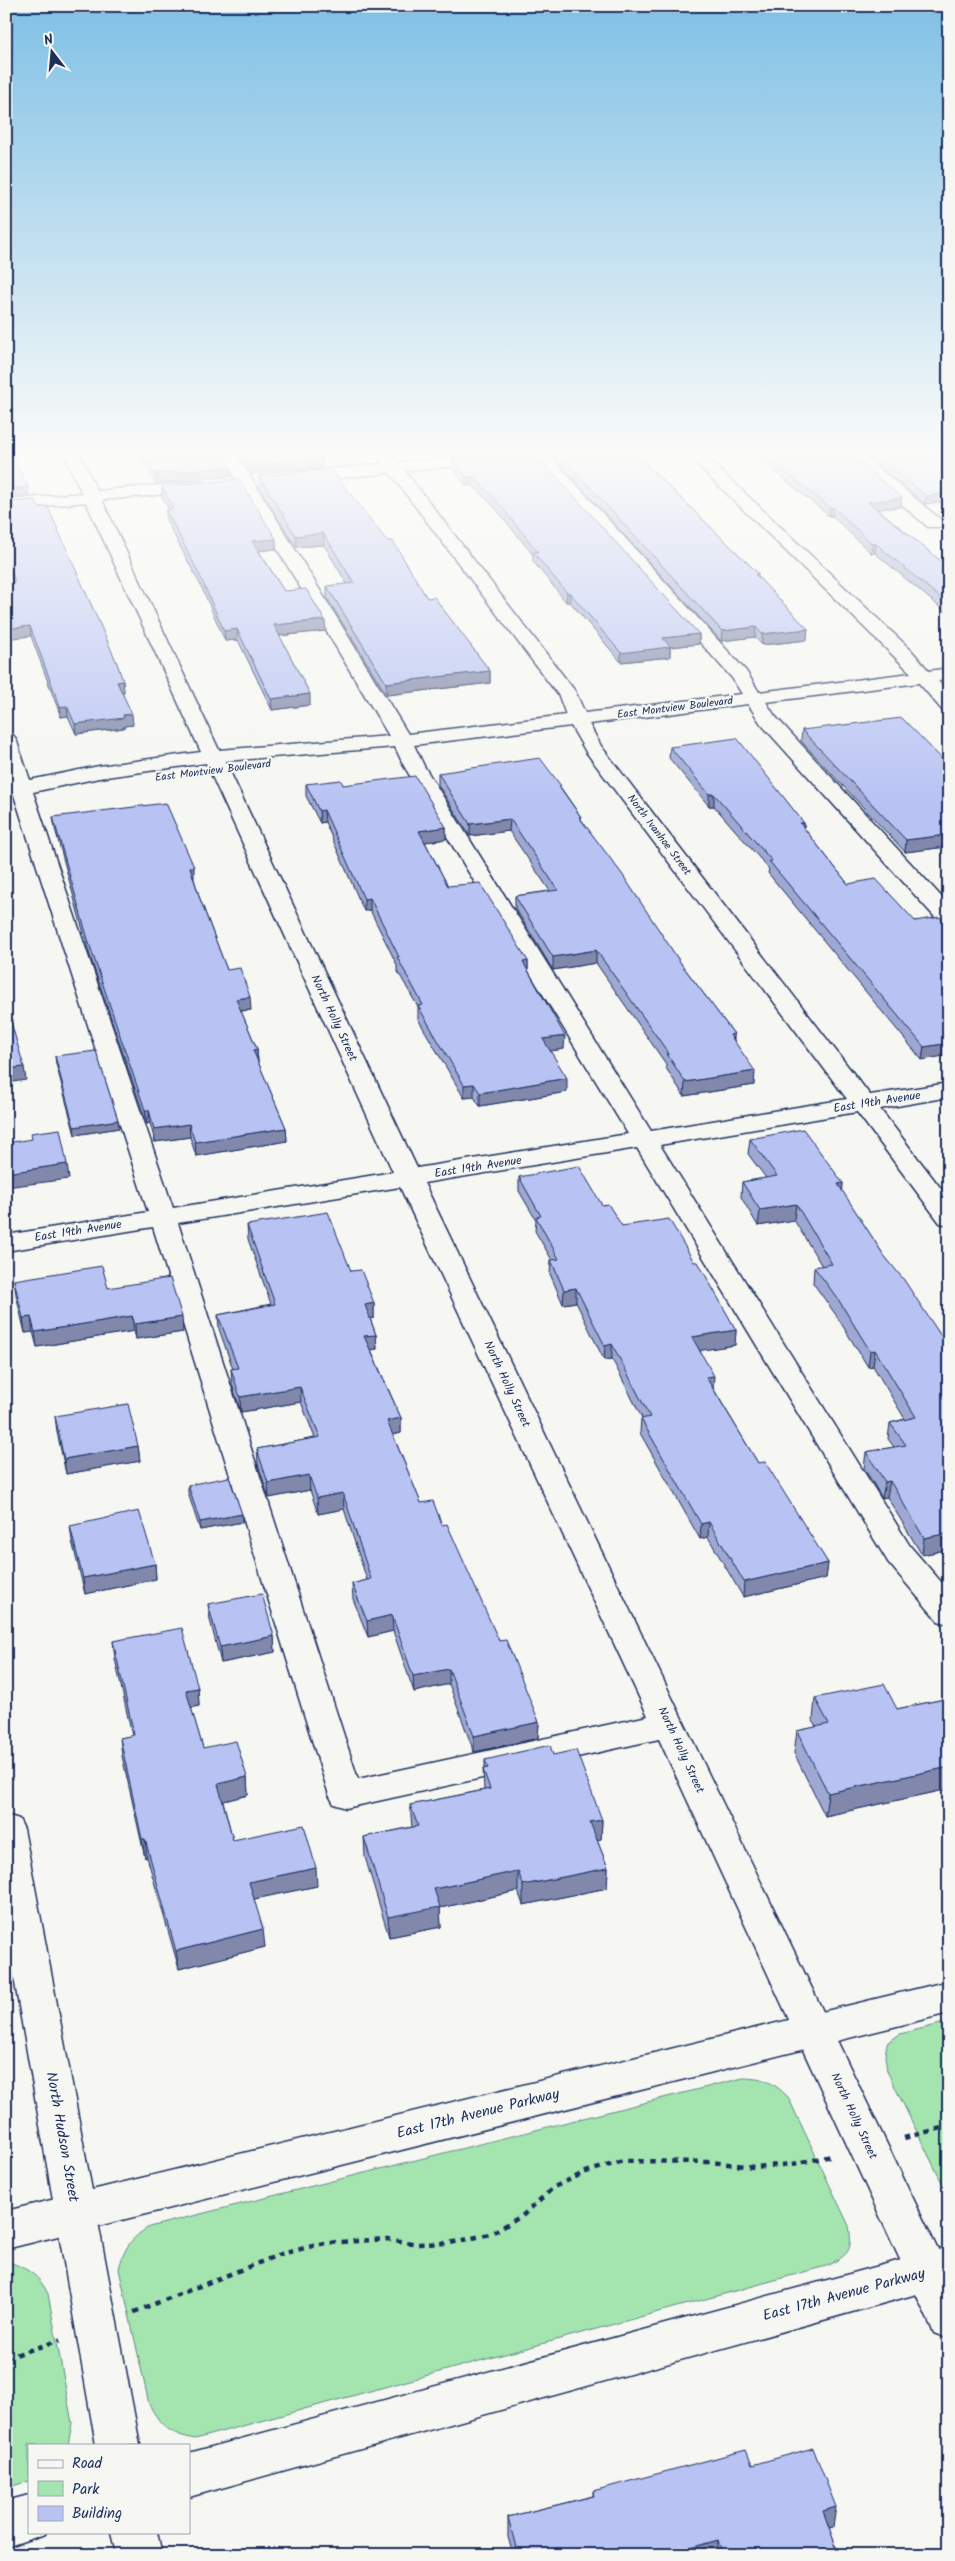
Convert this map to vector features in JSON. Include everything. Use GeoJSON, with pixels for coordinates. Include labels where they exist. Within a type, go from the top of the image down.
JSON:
{"type":"FeatureCollection","features":[{"type":"Feature","properties":{"kind":"street","name":"North Holly Street"},"geometry":{"type":"LineString","coordinates":[[125,568],[409,1178],[869,2148],[938,2269],[949,2319]]}},
{"type":"Feature","properties":{"kind":"street"},"geometry":{"type":"LineString","coordinates":[[293,568],[389,717],[414,766],[900,1554],[949,1613]]}},
{"type":"Feature","properties":{"kind":"street","name":"North Ivanhoe Street"},"geometry":{"type":"LineString","coordinates":[[471,568],[568,695],[593,748],[949,1217]]}},
{"type":"Feature","properties":{"kind":"street"},"geometry":{"type":"LineString","coordinates":[[635,568],[739,675],[768,720],[949,919]]}},
{"type":"Feature","properties":{"kind":"street"},"geometry":{"type":"LineString","coordinates":[[813,568],[904,654],[949,706]]}},
{"type":"Feature","properties":{"kind":"street","name":"East Montview Boulevard"},"geometry":{"type":"LineString","coordinates":[[15,789],[103,784],[324,745],[402,741],[949,674]]}},
{"type":"Feature","properties":{"kind":"street"},"geometry":{"type":"LineString","coordinates":[[6,738],[15,789],[163,1218],[346,1795],[669,1724]]}},
{"type":"Feature","properties":{"kind":"street","name":"East 19th Avenue"},"geometry":{"type":"LineString","coordinates":[[6,1242],[949,1090]]}},
{"type":"Feature","properties":{"kind":"street","name":"North Hudson Street"},"geometry":{"type":"LineString","coordinates":[[6,1829],[118,2444]]}},
{"type":"Feature","properties":{"kind":"street","name":"East 17th Avenue Parkway"},"geometry":{"type":"LineString","coordinates":[[6,2230],[949,1997]]}},
{"type":"Feature","properties":{"kind":"street","name":"East 17th Avenue Parkway"},"geometry":{"type":"LineString","coordinates":[[190,2475],[938,2269]]}},
{"type":"Feature","properties":{"kind":"street"},"geometry":{"type":"LineString","coordinates":[[6,2524],[28,2518]]}},
{"type":"Feature","properties":{"kind":"street"},"geometry":{"type":"LineString","coordinates":[[134,2534],[139,2555]]}},
{"type":"Feature","properties":{"kind":"path"},"geometry":{"type":"LineString","coordinates":[[6,2358],[97,2327],[281,2254],[325,2243],[388,2240],[418,2244],[450,2242],[490,2234],[522,2216],[554,2187],[586,2172],[623,2161],[711,2162],[754,2167],[793,2164],[869,2148],[949,2126]]}},
{"type":"Feature","properties":{"kind":"green space"},"geometry":{"type":"Polygon","coordinates":[[[949,2022],[949,2197],[887,2071],[885,2056],[887,2043],[900,2034],[949,2022]]]}},
{"type":"Feature","properties":{"kind":"green space"},"geometry":{"type":"Polygon","coordinates":[[[743,2078],[768,2082],[788,2097],[849,2226],[850,2247],[840,2259],[826,2266],[195,2439],[173,2432],[162,2424],[153,2412],[149,2404],[119,2269],[129,2244],[137,2235],[149,2227],[743,2078]]]}},
{"type":"Feature","properties":{"kind":"green space"},"geometry":{"type":"Polygon","coordinates":[[[12,2263],[34,2275],[42,2283],[48,2294],[72,2423],[68,2444],[28,2444],[28,2481],[6,2488],[6,2264],[12,2263]]]}},
{"type":"Feature","properties":{"kind":"building"},"geometry":{"type":"Polygon","coordinates":[[[10,568],[75,568],[117,663],[123,681],[117,682],[132,714],[123,715],[124,718],[75,724],[67,706],[60,707],[30,626],[6,629],[6,583],[15,582],[10,568]]]}},
{"type":"Feature","properties":{"kind":"building"},"geometry":{"type":"Polygon","coordinates":[[[196,568],[269,568],[284,591],[306,589],[325,620],[274,625],[310,694],[271,699],[237,629],[224,631],[196,568]]]}},
{"type":"Feature","properties":{"kind":"building"},"geometry":{"type":"Polygon","coordinates":[[[344,568],[409,568],[427,598],[434,597],[490,671],[386,683],[327,586],[354,583],[344,568]]]}},
{"type":"Feature","properties":{"kind":"building"},"geometry":{"type":"Polygon","coordinates":[[[546,568],[639,568],[699,634],[663,638],[670,647],[621,653],[570,593],[567,593],[546,568]]]}},
{"type":"Feature","properties":{"kind":"building"},"geometry":{"type":"Polygon","coordinates":[[[664,568],[752,568],[758,573],[755,574],[808,629],[762,634],[756,627],[722,631],[664,568]]]}},
{"type":"Feature","properties":{"kind":"building"},"geometry":{"type":"Polygon","coordinates":[[[904,568],[949,568],[949,605],[904,568]]]}},
{"type":"Feature","properties":{"kind":"building"},"geometry":{"type":"Polygon","coordinates":[[[902,718],[949,766],[949,836],[906,840],[802,730],[902,718]]]}},
{"type":"Feature","properties":{"kind":"building"},"geometry":{"type":"Polygon","coordinates":[[[737,738],[804,823],[800,823],[848,884],[876,879],[915,921],[940,917],[944,922],[949,921],[949,1043],[924,1047],[769,861],[772,861],[714,794],[709,794],[670,747],[737,738]]]}},
{"type":"Feature","properties":{"kind":"building"},"geometry":{"type":"Polygon","coordinates":[[[540,758],[561,786],[559,786],[581,817],[579,817],[622,874],[682,965],[734,1034],[730,1035],[755,1071],[685,1082],[667,1054],[669,1054],[596,950],[553,957],[515,896],[558,890],[510,819],[470,824],[438,773],[540,758]]]}},
{"type":"Feature","properties":{"kind":"building"},"geometry":{"type":"Polygon","coordinates":[[[415,776],[446,827],[419,831],[448,886],[480,883],[528,961],[523,962],[565,1036],[543,1039],[567,1078],[480,1093],[474,1084],[464,1085],[418,1006],[423,1005],[397,957],[399,957],[370,898],[364,899],[324,810],[319,811],[306,784],[341,780],[343,785],[415,776]]]}},
{"type":"Feature","properties":{"kind":"building"},"geometry":{"type":"Polygon","coordinates":[[[166,803],[194,867],[190,867],[200,899],[227,970],[240,968],[250,997],[236,999],[257,1049],[253,1050],[286,1128],[195,1142],[189,1124],[154,1129],[149,1110],[145,1110],[89,943],[53,817],[166,803]]]}},
{"type":"Feature","properties":{"kind":"building"},"geometry":{"type":"Polygon","coordinates":[[[6,1005],[24,1067],[6,1069],[6,1005]]]}},
{"type":"Feature","properties":{"kind":"building"},"geometry":{"type":"Polygon","coordinates":[[[96,1051],[118,1120],[74,1127],[55,1056],[96,1051]]]}},
{"type":"Feature","properties":{"kind":"building"},"geometry":{"type":"Polygon","coordinates":[[[60,1129],[67,1164],[6,1173],[6,1143],[32,1139],[31,1133],[60,1129]]]}},
{"type":"Feature","properties":{"kind":"building"},"geometry":{"type":"Polygon","coordinates":[[[803,1129],[843,1183],[838,1184],[883,1254],[904,1280],[949,1348],[949,1533],[924,1538],[890,1481],[885,1482],[866,1452],[906,1445],[890,1423],[916,1417],[875,1350],[870,1351],[838,1299],[814,1267],[832,1264],[796,1204],[760,1210],[742,1182],[777,1176],[750,1139],[803,1129]]]}},
{"type":"Feature","properties":{"kind":"building"},"geometry":{"type":"Polygon","coordinates":[[[579,1166],[602,1205],[608,1204],[622,1226],[669,1219],[694,1262],[698,1262],[736,1330],[692,1337],[714,1376],[706,1377],[758,1463],[765,1462],[828,1563],[744,1582],[709,1522],[701,1524],[641,1419],[650,1417],[612,1344],[605,1346],[576,1288],[564,1290],[551,1260],[559,1259],[536,1217],[541,1216],[519,1177],[579,1166]]]}},
{"type":"Feature","properties":{"kind":"building"},"geometry":{"type":"Polygon","coordinates":[[[328,1212],[351,1271],[361,1270],[374,1303],[365,1305],[376,1335],[364,1336],[401,1418],[387,1421],[421,1503],[433,1501],[442,1525],[447,1524],[499,1641],[506,1640],[539,1722],[474,1736],[449,1669],[413,1676],[392,1615],[367,1621],[352,1584],[371,1579],[343,1493],[317,1498],[309,1475],[268,1483],[257,1449],[320,1437],[300,1387],[240,1397],[231,1369],[238,1368],[218,1315],[275,1304],[247,1225],[328,1212]]]}},
{"type":"Feature","properties":{"kind":"building"},"geometry":{"type":"Polygon","coordinates":[[[102,1266],[108,1288],[170,1278],[182,1317],[135,1324],[132,1316],[35,1332],[31,1317],[23,1318],[14,1280],[102,1266]]]}},
{"type":"Feature","properties":{"kind":"building"},"geometry":{"type":"Polygon","coordinates":[[[128,1404],[138,1446],[64,1459],[55,1416],[128,1404]]]}},
{"type":"Feature","properties":{"kind":"building"},"geometry":{"type":"Polygon","coordinates":[[[229,1477],[242,1514],[200,1522],[188,1485],[229,1477]]]}},
{"type":"Feature","properties":{"kind":"building"},"geometry":{"type":"Polygon","coordinates":[[[139,1511],[155,1564],[83,1578],[70,1526],[139,1511]]]}},
{"type":"Feature","properties":{"kind":"building"},"geometry":{"type":"Polygon","coordinates":[[[262,1594],[274,1636],[220,1647],[208,1604],[262,1594]]]}},
{"type":"Feature","properties":{"kind":"building"},"geometry":{"type":"Polygon","coordinates":[[[182,1628],[198,1688],[186,1690],[203,1748],[236,1741],[247,1777],[218,1784],[233,1840],[304,1825],[316,1868],[249,1882],[263,1929],[176,1951],[145,1839],[142,1839],[120,1738],[134,1735],[113,1641],[182,1628]]]}},
{"type":"Feature","properties":{"kind":"building"},"geometry":{"type":"Polygon","coordinates":[[[884,1684],[897,1709],[949,1698],[949,1767],[828,1793],[797,1731],[829,1724],[815,1698],[884,1684]]]}},
{"type":"Feature","properties":{"kind":"building"},"geometry":{"type":"Polygon","coordinates":[[[550,1745],[553,1755],[576,1750],[602,1820],[590,1822],[608,1868],[523,1885],[518,1871],[434,1889],[440,1907],[388,1917],[364,1837],[418,1826],[410,1805],[490,1789],[483,1769],[488,1768],[485,1760],[550,1745]]]}},
{"type":"Feature","properties":{"kind":"building"},"geometry":{"type":"Polygon","coordinates":[[[813,2448],[836,2507],[823,2511],[839,2555],[723,2555],[718,2540],[665,2555],[518,2555],[508,2517],[594,2496],[593,2491],[746,2450],[752,2465],[813,2448]]]}}]}
